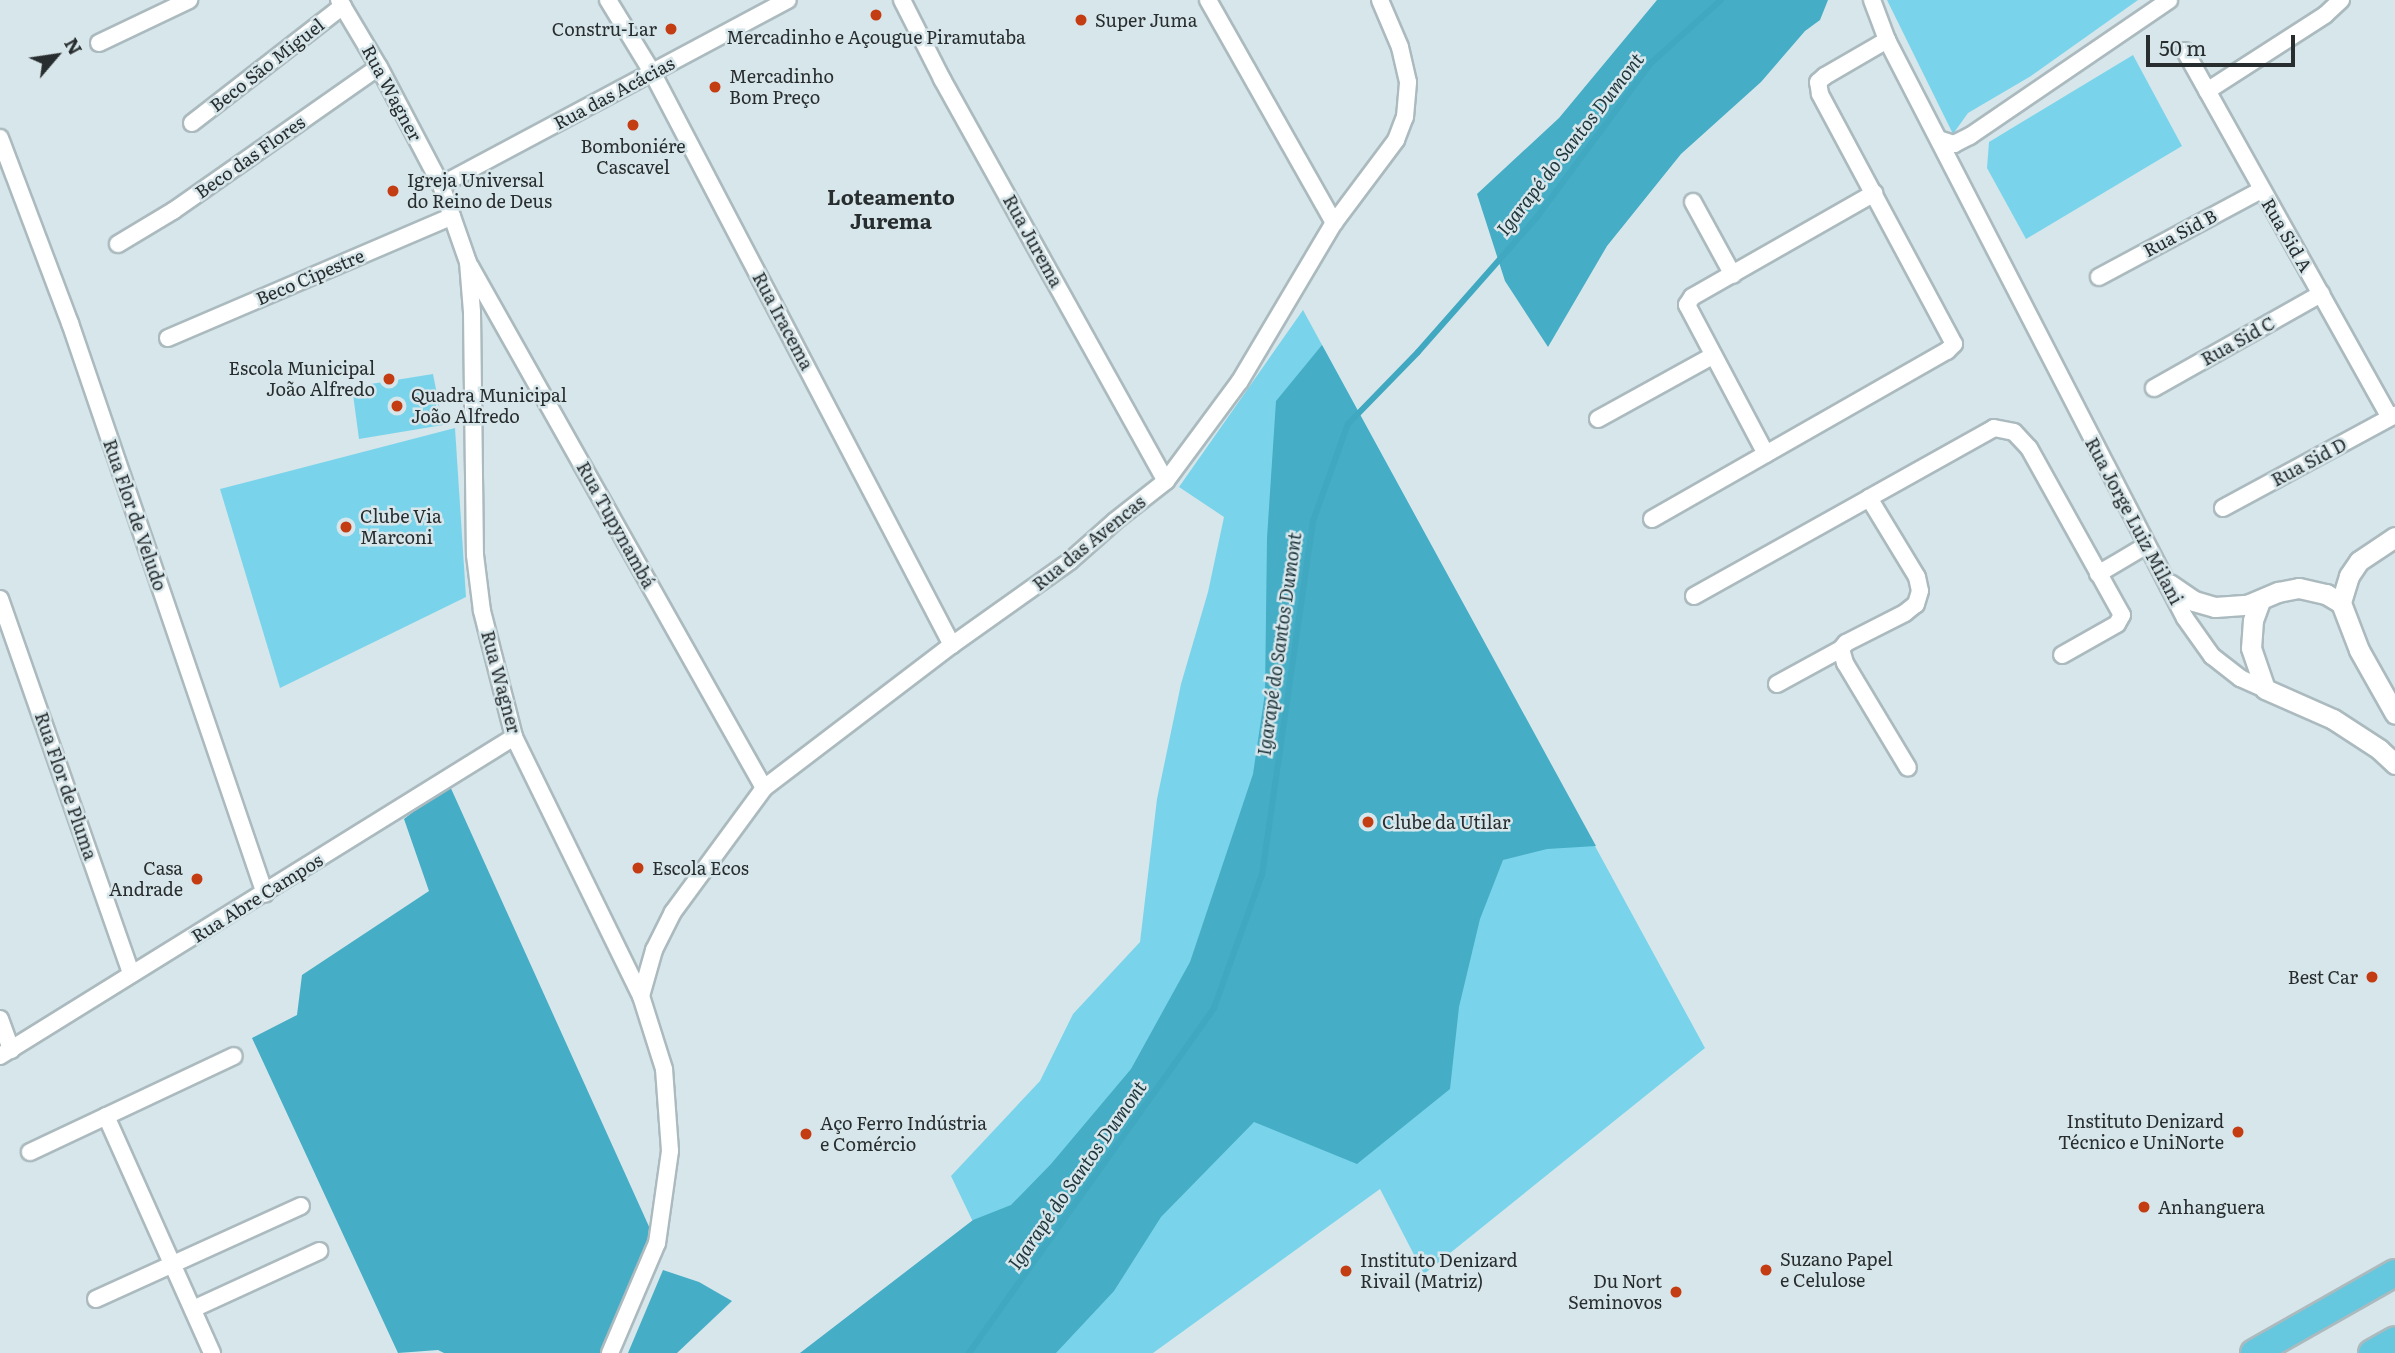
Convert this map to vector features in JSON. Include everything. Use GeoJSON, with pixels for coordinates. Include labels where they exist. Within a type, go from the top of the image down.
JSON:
{"type":"FeatureCollection","features":[{"type":"Feature","properties":{"kind":"highway"},"geometry":{"type":"LineString","coordinates":[[2254,1353],[2395,1273]]}},
{"type":"Feature","properties":{"kind":"highway"},"geometry":{"type":"LineString","coordinates":[[2372,1353],[2395,1339]]}},
{"type":"Feature","properties":{"kind":"street"},"geometry":{"type":"LineString","coordinates":[[99,43],[189,0]]}},
{"type":"Feature","properties":{"kind":"street","name":"Rua Iracema"},"geometry":{"type":"LineString","coordinates":[[608,0],[652,72],[952,645]]}},
{"type":"Feature","properties":{"kind":"street","name":"Rua das Acácias"},"geometry":{"type":"LineString","coordinates":[[441,185],[788,0]]}},
{"type":"Feature","properties":{"kind":"street","name":"Rua Jurema"},"geometry":{"type":"LineString","coordinates":[[902,0],[942,79],[1166,481]]}},
{"type":"Feature","properties":{"kind":"street"},"geometry":{"type":"LineString","coordinates":[[1208,0],[1334,223]]}},
{"type":"Feature","properties":{"kind":"street","name":"Rua Jorge Luiz Milani"},"geometry":{"type":"LineString","coordinates":[[1872,0],[1887,40],[1941,140],[2019,299],[2185,618],[2212,656],[2240,678],[2333,719],[2379,748],[2395,764]]}},
{"type":"Feature","properties":{"kind":"street"},"geometry":{"type":"LineString","coordinates":[[1941,140],[1954,144],[1970,136],[2169,0]]}},
{"type":"Feature","properties":{"kind":"street"},"geometry":{"type":"LineString","coordinates":[[2207,91],[2325,15],[2341,0]]}},
{"type":"Feature","properties":{"kind":"street","name":"Rua das Avencas"},"geometry":{"type":"LineString","coordinates":[[641,996],[653,950],[673,912],[764,788],[952,645],[1070,561],[1166,481],[1240,381],[1334,223],[1396,140],[1405,117],[1408,82],[1385,2]]}},
{"type":"Feature","properties":{"kind":"street","name":"Rua Wagner"},"geometry":{"type":"LineString","coordinates":[[341,3],[379,67],[441,185],[468,262],[472,312],[475,555],[482,611],[513,737],[641,996],[664,1069],[670,1151],[657,1243],[610,1353]]}},
{"type":"Feature","properties":{"kind":"street","name":"Beco São Miguel"},"geometry":{"type":"LineString","coordinates":[[192,123],[341,3]]}},
{"type":"Feature","properties":{"kind":"street"},"geometry":{"type":"LineString","coordinates":[[1652,519],[1947,351],[1954,344],[1820,94],[1818,82],[1887,40]]}},
{"type":"Feature","properties":{"kind":"street","name":"Rua Sid A"},"geometry":{"type":"LineString","coordinates":[[2185,51],[2261,190],[2392,417]]}},
{"type":"Feature","properties":{"kind":"street","name":"Beco das Flores"},"geometry":{"type":"LineString","coordinates":[[118,244],[173,211],[379,67]]}},
{"type":"Feature","properties":{"kind":"street"},"geometry":{"type":"LineString","coordinates":[[1966,191],[1961,163],[1970,136]]}},
{"type":"Feature","properties":{"kind":"street","name":"Rua Flor de Veludo"},"geometry":{"type":"LineString","coordinates":[[0,138],[70,323],[265,894]]}},
{"type":"Feature","properties":{"kind":"street","name":"Rua Sid B"},"geometry":{"type":"LineString","coordinates":[[2099,277],[2261,190]]}},
{"type":"Feature","properties":{"kind":"street"},"geometry":{"type":"LineString","coordinates":[[1766,454],[1687,305],[1692,297],[1874,193]]}},
{"type":"Feature","properties":{"kind":"street"},"geometry":{"type":"LineString","coordinates":[[1693,202],[1733,275]]}},
{"type":"Feature","properties":{"kind":"street","name":"Beco Cipestre"},"geometry":{"type":"LineString","coordinates":[[169,338],[452,216]]}},
{"type":"Feature","properties":{"kind":"street","name":"Rua Tupynambá"},"geometry":{"type":"LineString","coordinates":[[468,262],[764,788]]}},
{"type":"Feature","properties":{"kind":"street","name":"Rua Sid C"},"geometry":{"type":"LineString","coordinates":[[2154,388],[2321,294]]}},
{"type":"Feature","properties":{"kind":"street"},"geometry":{"type":"LineString","coordinates":[[1598,419],[1712,356]]}},
{"type":"Feature","properties":{"kind":"street","name":"Rua Sid D"},"geometry":{"type":"LineString","coordinates":[[2223,508],[2392,417]]}},
{"type":"Feature","properties":{"kind":"street"},"geometry":{"type":"LineString","coordinates":[[1694,596],[1994,428],[2014,432],[2029,448],[2122,615],[2117,624],[2062,655]]}},
{"type":"Feature","properties":{"kind":"street"},"geometry":{"type":"LineString","coordinates":[[1777,684],[1841,649],[1846,643],[1905,613],[1916,604],[1920,591],[1917,577],[1869,498]]}},
{"type":"Feature","properties":{"kind":"street"},"geometry":{"type":"LineString","coordinates":[[2395,537],[2359,561],[2349,576],[2341,603],[2359,650],[2395,714]]}},
{"type":"Feature","properties":{"kind":"street"},"geometry":{"type":"LineString","coordinates":[[2098,574],[2147,545]]}},
{"type":"Feature","properties":{"kind":"street"},"geometry":{"type":"LineString","coordinates":[[2169,584],[2194,601],[2215,607],[2232,608],[2260,601],[2278,592],[2299,588],[2326,594],[2341,603]]}},
{"type":"Feature","properties":{"kind":"street","name":"Rua Flor de Pluma"},"geometry":{"type":"LineString","coordinates":[[0,599],[131,974]]}},
{"type":"Feature","properties":{"kind":"street"},"geometry":{"type":"LineString","coordinates":[[2260,601],[2253,620],[2251,648],[2265,690]]}},
{"type":"Feature","properties":{"kind":"street"},"geometry":{"type":"LineString","coordinates":[[1841,649],[1845,663],[1908,768]]}},
{"type":"Feature","properties":{"kind":"street","name":"Rua Abre Campos"},"geometry":{"type":"LineString","coordinates":[[5,1053],[265,894],[513,737]]}},
{"type":"Feature","properties":{"kind":"street"},"geometry":{"type":"LineString","coordinates":[[0,1019],[5,1053]]}},
{"type":"Feature","properties":{"kind":"street"},"geometry":{"type":"LineString","coordinates":[[30,1152],[234,1056]]}},
{"type":"Feature","properties":{"kind":"street"},"geometry":{"type":"LineString","coordinates":[[106,1116],[212,1353]]}},
{"type":"Feature","properties":{"kind":"street"},"geometry":{"type":"LineString","coordinates":[[96,1299],[301,1206]]}},
{"type":"Feature","properties":{"kind":"street"},"geometry":{"type":"LineString","coordinates":[[192,1309],[319,1251]]}},
{"type":"Feature","properties":{"kind":"shaded area"},"geometry":{"type":"Polygon","coordinates":[[[1657,0],[1828,0],[1820,20],[1805,31],[1761,82],[1681,154],[1607,246],[1548,347],[1505,281],[1477,194],[1559,118],[1657,0]]]}},
{"type":"Feature","properties":{"kind":"shaded area"},"geometry":{"type":"Polygon","coordinates":[[[1887,0],[2138,0],[2031,76],[1968,113],[1953,134],[1887,0]]]}},
{"type":"Feature","properties":{"kind":"shaded area"},"geometry":{"type":"Polygon","coordinates":[[[2133,55],[2182,146],[2026,239],[1987,168],[1989,142],[2133,55]]]}},
{"type":"Feature","properties":{"kind":"shaded area","name":"Clube da Utilar"},"geometry":{"type":"Polygon","coordinates":[[[1303,310],[1705,1048],[1424,1274],[1380,1189],[1153,1353],[1036,1353],[951,1176],[1040,1081],[1073,1014],[1140,942],[1157,799],[1181,684],[1208,592],[1224,517],[1179,487],[1303,310]]]}},
{"type":"Feature","properties":{"kind":"shaded area"},"geometry":{"type":"Polygon","coordinates":[[[1322,345],[1596,846],[1547,849],[1503,860],[1480,919],[1459,1007],[1450,1089],[1357,1164],[1254,1122],[1161,1217],[1114,1291],[1056,1353],[800,1353],[973,1220],[1011,1205],[1051,1164],[1131,1069],[1190,962],[1253,774],[1265,693],[1267,538],[1276,401],[1322,345]]]}},
{"type":"Feature","properties":{"kind":"shaded area","name":"Quadra Municipal João Alfredo"},"geometry":{"type":"Polygon","coordinates":[[[433,374],[443,425],[359,439],[352,387],[433,374]]]}},
{"type":"Feature","properties":{"kind":"shaded area","name":"Clube Via Marconi"},"geometry":{"type":"Polygon","coordinates":[[[455,428],[466,597],[280,688],[220,489],[455,428]]]}},
{"type":"Feature","properties":{"kind":"shaded area"},"geometry":{"type":"Polygon","coordinates":[[[449,784],[651,1231],[641,1281],[603,1353],[444,1353],[438,1350],[398,1353],[252,1038],[297,1015],[302,975],[429,891],[404,819],[449,784]]]}},
{"type":"Feature","properties":{"kind":"shaded area"},"geometry":{"type":"Polygon","coordinates":[[[663,1270],[699,1282],[732,1301],[677,1353],[628,1353],[663,1270]]]}},
{"type":"Feature","properties":{"kind":"waterway","name":"Igarapé do Santos Dumont"},"geometry":{"type":"LineString","coordinates":[[969,1353],[1214,1008],[1262,875],[1313,521],[1348,424],[1418,352],[1537,217],[1651,63],[1721,0]]}},
{"type":"Feature","properties":{"kind":"place","name":"Mercadinho e Açougue Piramutaba"},"geometry":{"type":"Point","coordinates":[876,15]}},
{"type":"Feature","properties":{"kind":"place","name":"Super Juma"},"geometry":{"type":"Point","coordinates":[1081,20]}},
{"type":"Feature","properties":{"kind":"place","name":"Constru-Lar"},"geometry":{"type":"Point","coordinates":[671,29]}},
{"type":"Feature","properties":{"kind":"place","name":"Mercadinho Bom Preço"},"geometry":{"type":"Point","coordinates":[715,87]}},
{"type":"Feature","properties":{"kind":"place","name":"Bomboniére Cascavel"},"geometry":{"type":"Point","coordinates":[633,125]}},
{"type":"Feature","properties":{"kind":"place","name":"Igreja Universal do Reino de Deus"},"geometry":{"type":"Point","coordinates":[393,191]}},
{"type":"Feature","properties":{"kind":"place","name":"Escola Municipal João Alfredo"},"geometry":{"type":"Point","coordinates":[389,379]}},
{"type":"Feature","properties":{"kind":"place","name":"Quadra Municipal João Alfredo"},"geometry":{"type":"Point","coordinates":[397,406]}},
{"type":"Feature","properties":{"kind":"place","name":"Clube Via Marconi"},"geometry":{"type":"Point","coordinates":[346,527]}},
{"type":"Feature","properties":{"kind":"place","name":"Clube da Utilar"},"geometry":{"type":"Point","coordinates":[1368,822]}},
{"type":"Feature","properties":{"kind":"place","name":"Escola Ecos"},"geometry":{"type":"Point","coordinates":[638,868]}},
{"type":"Feature","properties":{"kind":"place","name":"Casa Andrade"},"geometry":{"type":"Point","coordinates":[197,879]}},
{"type":"Feature","properties":{"kind":"place","name":"Best Car"},"geometry":{"type":"Point","coordinates":[2372,977]}},
{"type":"Feature","properties":{"kind":"place","name":"Instituto Denizard Técnico e UniNorte"},"geometry":{"type":"Point","coordinates":[2238,1132]}},
{"type":"Feature","properties":{"kind":"place","name":"Aço Ferro Indústria e Comércio"},"geometry":{"type":"Point","coordinates":[806,1134]}},
{"type":"Feature","properties":{"kind":"place","name":"Anhanguera"},"geometry":{"type":"Point","coordinates":[2144,1207]}},
{"type":"Feature","properties":{"kind":"place","name":"Suzano Papel e Celulose"},"geometry":{"type":"Point","coordinates":[1766,1270]}},
{"type":"Feature","properties":{"kind":"place","name":"Instituto Denizard Rivail (Matriz)"},"geometry":{"type":"Point","coordinates":[1346,1271]}},
{"type":"Feature","properties":{"kind":"place","name":"Du Nort Seminovos"},"geometry":{"type":"Point","coordinates":[1676,1292]}},
{"type":"Feature","properties":{"kind":"district","name":"Loteamento Jurema"},"geometry":{"type":"Point","coordinates":[891,208]}}]}
